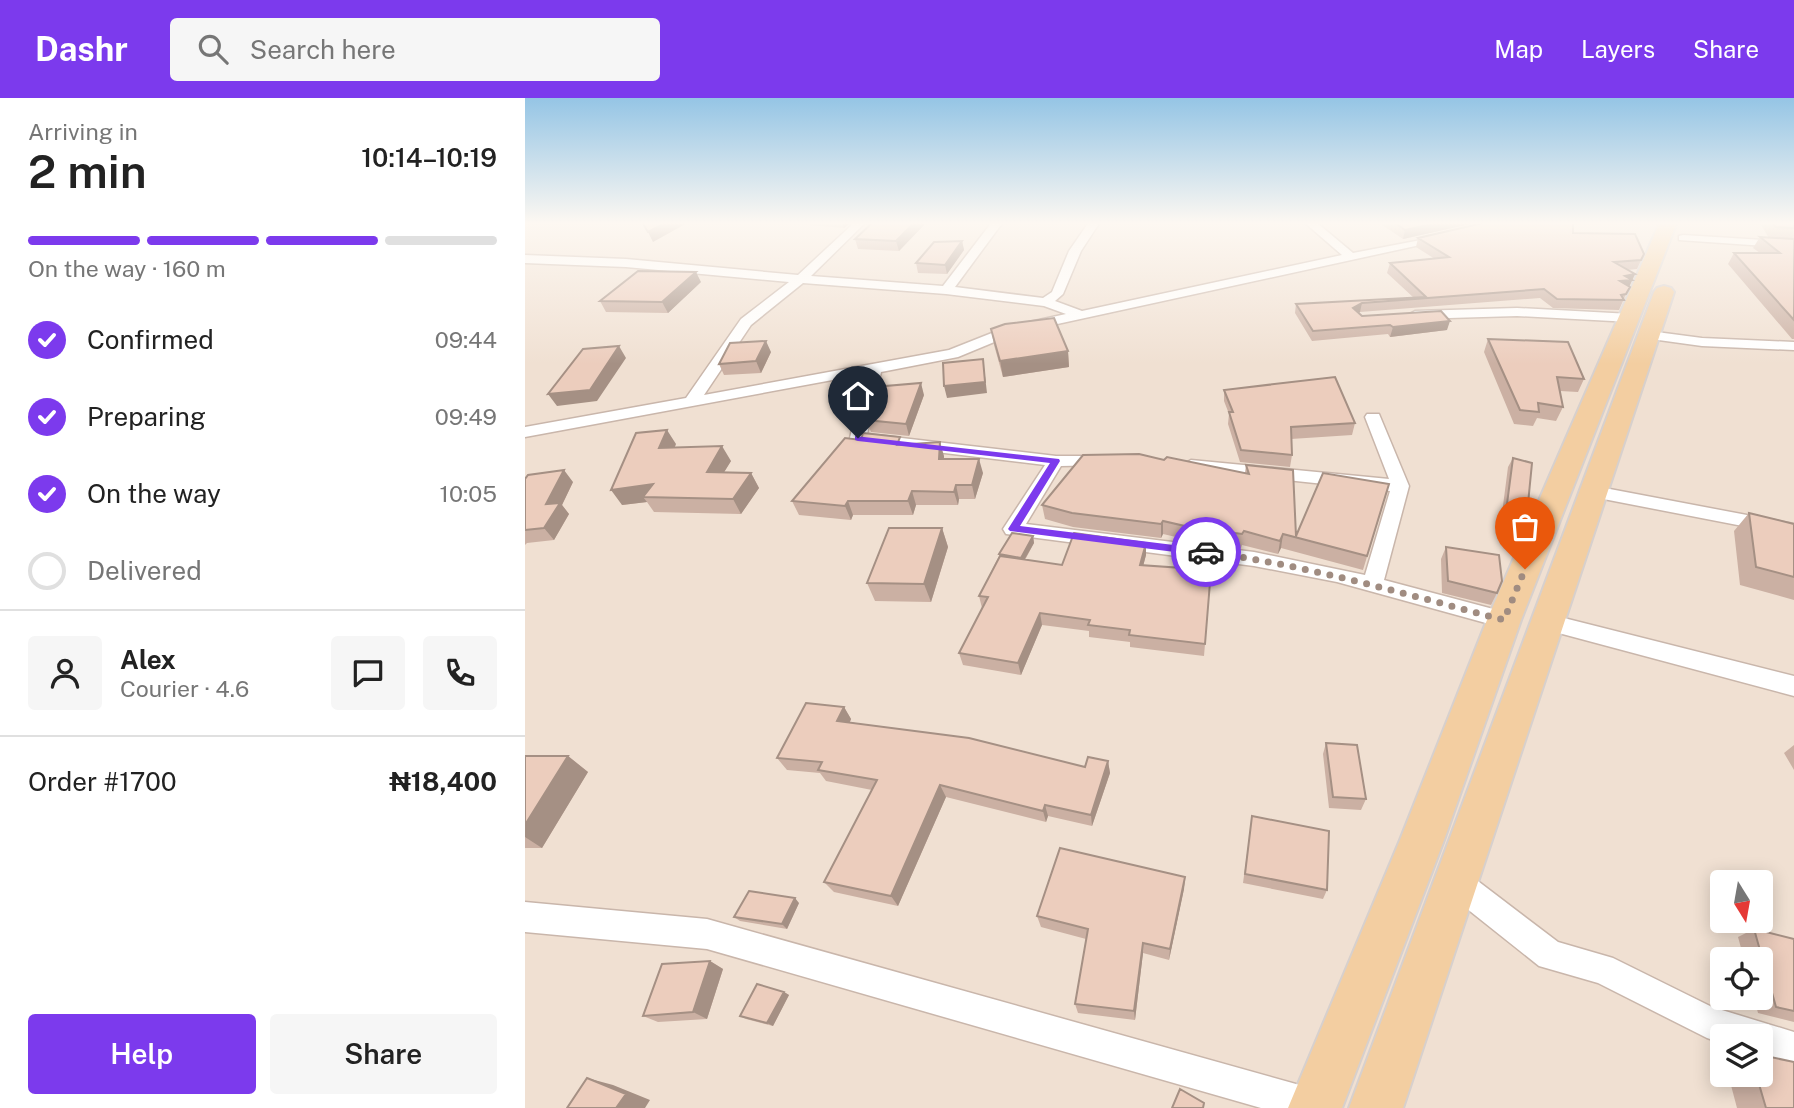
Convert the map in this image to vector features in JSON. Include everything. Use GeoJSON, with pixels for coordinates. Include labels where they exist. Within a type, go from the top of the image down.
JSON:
{"type":"FeatureCollection","features":[{"type":"Feature","properties":{"kind":"main road"},"geometry":{"type":"LineString","coordinates":[[1317,1107],[1422,840],[1504,620],[1640,327],[1663,269]]}},
{"type":"Feature","properties":{"kind":"main road"},"geometry":{"type":"LineString","coordinates":[[1376,1108],[1594,492],[1640,327]]}},
{"type":"Feature","properties":{"kind":"street"},"geometry":{"type":"LineString","coordinates":[[699,269],[946,289],[1046,302],[1080,315]]}},
{"type":"Feature","properties":{"kind":"street"},"geometry":{"type":"LineString","coordinates":[[691,402],[747,322],[811,269]]}},
{"type":"Feature","properties":{"kind":"street"},"geometry":{"type":"LineString","coordinates":[[946,289],[961,269]]}},
{"type":"Feature","properties":{"kind":"street"},"geometry":{"type":"LineString","coordinates":[[1046,302],[1057,294],[1067,269]]}},
{"type":"Feature","properties":{"kind":"street"},"geometry":{"type":"LineString","coordinates":[[525,443],[531,431],[953,354],[1012,330],[1294,269]]}},
{"type":"Feature","properties":{"kind":"street"},"geometry":{"type":"LineString","coordinates":[[1398,316],[1495,312],[1640,327],[1702,342],[1794,346]]}},
{"type":"Feature","properties":{"kind":"street"},"geometry":{"type":"LineString","coordinates":[[874,368],[858,438],[1056,461],[1128,460]]}},
{"type":"Feature","properties":{"kind":"street"},"geometry":{"type":"LineString","coordinates":[[1372,585],[1400,486],[1373,417]]}},
{"type":"Feature","properties":{"kind":"street"},"geometry":{"type":"LineString","coordinates":[[1056,461],[1013,529],[1254,558],[1372,585],[1504,620]]}},
{"type":"Feature","properties":{"kind":"street"},"geometry":{"type":"LineString","coordinates":[[1167,463],[1400,486]]}},
{"type":"Feature","properties":{"kind":"street"},"geometry":{"type":"LineString","coordinates":[[1594,492],[1794,530]]}},
{"type":"Feature","properties":{"kind":"street"},"geometry":{"type":"LineString","coordinates":[[1548,622],[1794,686]]}},
{"type":"Feature","properties":{"kind":"street"},"geometry":{"type":"LineString","coordinates":[[1456,882],[1550,955],[1602,969],[1716,1024]]}},
{"type":"Feature","properties":{"kind":"street"},"geometry":{"type":"LineString","coordinates":[[525,917],[707,934],[1317,1107]]}},
{"type":"Feature","properties":{"kind":"street"},"geometry":{"type":"LineString","coordinates":[[1773,1042],[1794,1048]]}},
{"type":"Feature","properties":{"kind":"shaded area"},"geometry":{"type":"Polygon","coordinates":[[[525,269],[1794,269],[1794,1108],[525,1108],[525,269]]]}},
{"type":"Feature","properties":{"kind":"building"},"geometry":{"type":"Polygon","coordinates":[[[1396,269],[1626,269],[1635,274],[1625,276],[1632,280],[1620,281],[1630,287],[1626,294],[1621,295],[1624,300],[1557,299],[1544,289],[1362,303],[1353,308],[1362,316],[1441,311],[1450,321],[1393,327],[1390,325],[1313,331],[1296,304],[1426,297],[1396,269]]]}},
{"type":"Feature","properties":{"kind":"building"},"geometry":{"type":"Polygon","coordinates":[[[1748,269],[1794,269],[1794,320],[1748,269]]]}},
{"type":"Feature","properties":{"kind":"building"},"geometry":{"type":"Polygon","coordinates":[[[638,271],[696,272],[662,302],[600,301],[638,271]]]}},
{"type":"Feature","properties":{"kind":"building"},"geometry":{"type":"Polygon","coordinates":[[[1054,318],[1068,351],[1000,361],[991,329],[1005,324],[1054,318]]]}},
{"type":"Feature","properties":{"kind":"building"},"geometry":{"type":"Polygon","coordinates":[[[1488,339],[1568,342],[1584,379],[1557,377],[1563,407],[1538,403],[1539,412],[1520,410],[1488,339]]]}},
{"type":"Feature","properties":{"kind":"building"},"geometry":{"type":"Polygon","coordinates":[[[766,341],[756,361],[719,364],[730,343],[766,341]]]}},
{"type":"Feature","properties":{"kind":"building"},"geometry":{"type":"Polygon","coordinates":[[[619,346],[590,390],[548,394],[583,349],[619,346]]]}},
{"type":"Feature","properties":{"kind":"building"},"geometry":{"type":"Polygon","coordinates":[[[983,359],[985,382],[944,386],[943,363],[983,359]]]}},
{"type":"Feature","properties":{"kind":"building"},"geometry":{"type":"Polygon","coordinates":[[[1335,377],[1355,423],[1291,427],[1292,455],[1241,450],[1229,412],[1233,412],[1224,390],[1335,377]]]}},
{"type":"Feature","properties":{"kind":"building"},"geometry":{"type":"Polygon","coordinates":[[[921,383],[906,424],[866,420],[874,387],[921,383]]]}},
{"type":"Feature","properties":{"kind":"building"},"geometry":{"type":"Polygon","coordinates":[[[667,430],[659,448],[722,446],[707,472],[751,473],[733,499],[643,497],[653,484],[611,490],[636,433],[667,430]]]}},
{"type":"Feature","properties":{"kind":"building"},"geometry":{"type":"Polygon","coordinates":[[[863,433],[900,437],[897,445],[940,442],[939,459],[979,459],[972,485],[956,485],[954,492],[912,491],[908,501],[848,501],[845,506],[792,501],[845,438],[861,440],[863,433]]]}},
{"type":"Feature","properties":{"kind":"building"},"geometry":{"type":"Polygon","coordinates":[[[1139,454],[1249,474],[1246,465],[1293,470],[1296,536],[1323,473],[1389,484],[1367,556],[1283,534],[1280,541],[1244,531],[1242,534],[1235,533],[1201,524],[1198,529],[1163,521],[1161,524],[1072,513],[1042,505],[1083,455],[1139,454]]]}},
{"type":"Feature","properties":{"kind":"building"},"geometry":{"type":"Polygon","coordinates":[[[1513,458],[1532,463],[1526,524],[1505,519],[1513,458]]]}},
{"type":"Feature","properties":{"kind":"building"},"geometry":{"type":"Polygon","coordinates":[[[564,470],[546,504],[560,503],[544,528],[525,530],[525,479],[528,475],[564,470]]]}},
{"type":"Feature","properties":{"kind":"building"},"geometry":{"type":"Polygon","coordinates":[[[1749,513],[1794,524],[1794,577],[1756,567],[1749,513]]]}},
{"type":"Feature","properties":{"kind":"building"},"geometry":{"type":"Polygon","coordinates":[[[889,528],[942,528],[924,584],[867,583],[889,528]]]}},
{"type":"Feature","properties":{"kind":"building"},"geometry":{"type":"Polygon","coordinates":[[[1012,533],[1033,536],[1021,558],[999,554],[1012,533]]]}},
{"type":"Feature","properties":{"kind":"building"},"geometry":{"type":"Polygon","coordinates":[[[1074,533],[1146,543],[1140,565],[1211,570],[1205,644],[1129,635],[1130,630],[1088,625],[1090,620],[1040,613],[1018,663],[959,653],[988,597],[979,596],[1000,556],[1062,565],[1074,533]]]}},
{"type":"Feature","properties":{"kind":"building"},"geometry":{"type":"Polygon","coordinates":[[[1446,547],[1499,555],[1502,581],[1497,593],[1448,581],[1446,547]]]}},
{"type":"Feature","properties":{"kind":"building"},"geometry":{"type":"Polygon","coordinates":[[[806,703],[844,707],[837,721],[969,738],[1085,767],[1088,757],[1108,761],[1091,815],[1045,805],[1043,811],[940,785],[891,896],[824,882],[877,780],[818,770],[822,762],[777,758],[806,703]]]}},
{"type":"Feature","properties":{"kind":"building"},"geometry":{"type":"Polygon","coordinates":[[[1326,743],[1357,745],[1366,799],[1333,797],[1326,743]]]}},
{"type":"Feature","properties":{"kind":"building"},"geometry":{"type":"Polygon","coordinates":[[[525,756],[568,756],[525,825],[525,756]]]}},
{"type":"Feature","properties":{"kind":"building"},"geometry":{"type":"Polygon","coordinates":[[[1252,816],[1329,831],[1327,890],[1245,874],[1252,816]]]}},
{"type":"Feature","properties":{"kind":"building"},"geometry":{"type":"Polygon","coordinates":[[[1060,848],[1185,877],[1170,949],[1143,943],[1134,1011],[1075,1004],[1088,929],[1037,916],[1060,848]]]}},
{"type":"Feature","properties":{"kind":"building"},"geometry":{"type":"Polygon","coordinates":[[[749,891],[795,898],[782,924],[734,917],[749,891]]]}},
{"type":"Feature","properties":{"kind":"building"},"geometry":{"type":"Polygon","coordinates":[[[1755,933],[1770,933],[1794,939],[1794,1011],[1776,1007],[1773,996],[1773,947],[1759,947],[1755,933]]]}},
{"type":"Feature","properties":{"kind":"building"},"geometry":{"type":"Polygon","coordinates":[[[710,961],[693,1012],[643,1016],[662,964],[710,961]]]}},
{"type":"Feature","properties":{"kind":"building"},"geometry":{"type":"Polygon","coordinates":[[[757,984],[784,992],[767,1023],[740,1016],[757,984]]]}},
{"type":"Feature","properties":{"kind":"building"},"geometry":{"type":"Polygon","coordinates":[[[1773,1058],[1794,1062],[1794,1108],[1766,1108],[1760,1087],[1773,1087],[1773,1058]]]}},
{"type":"Feature","properties":{"kind":"building"},"geometry":{"type":"Polygon","coordinates":[[[587,1078],[626,1094],[616,1108],[567,1108],[587,1078]]]}},
{"type":"Feature","properties":{"kind":"building"},"geometry":{"type":"Polygon","coordinates":[[[1180,1089],[1204,1103],[1203,1108],[1172,1108],[1180,1089]]]}},
{"type":"Feature","properties":{"kind":"way so far"},"geometry":{"type":"LineString","coordinates":[[1206,552],[1254,558],[1336,575],[1504,620],[1525,569]]}},
{"type":"Feature","properties":{"kind":"route"},"geometry":{"type":"LineString","coordinates":[[858,438],[1056,461],[1013,529],[1206,552]]}}]}
